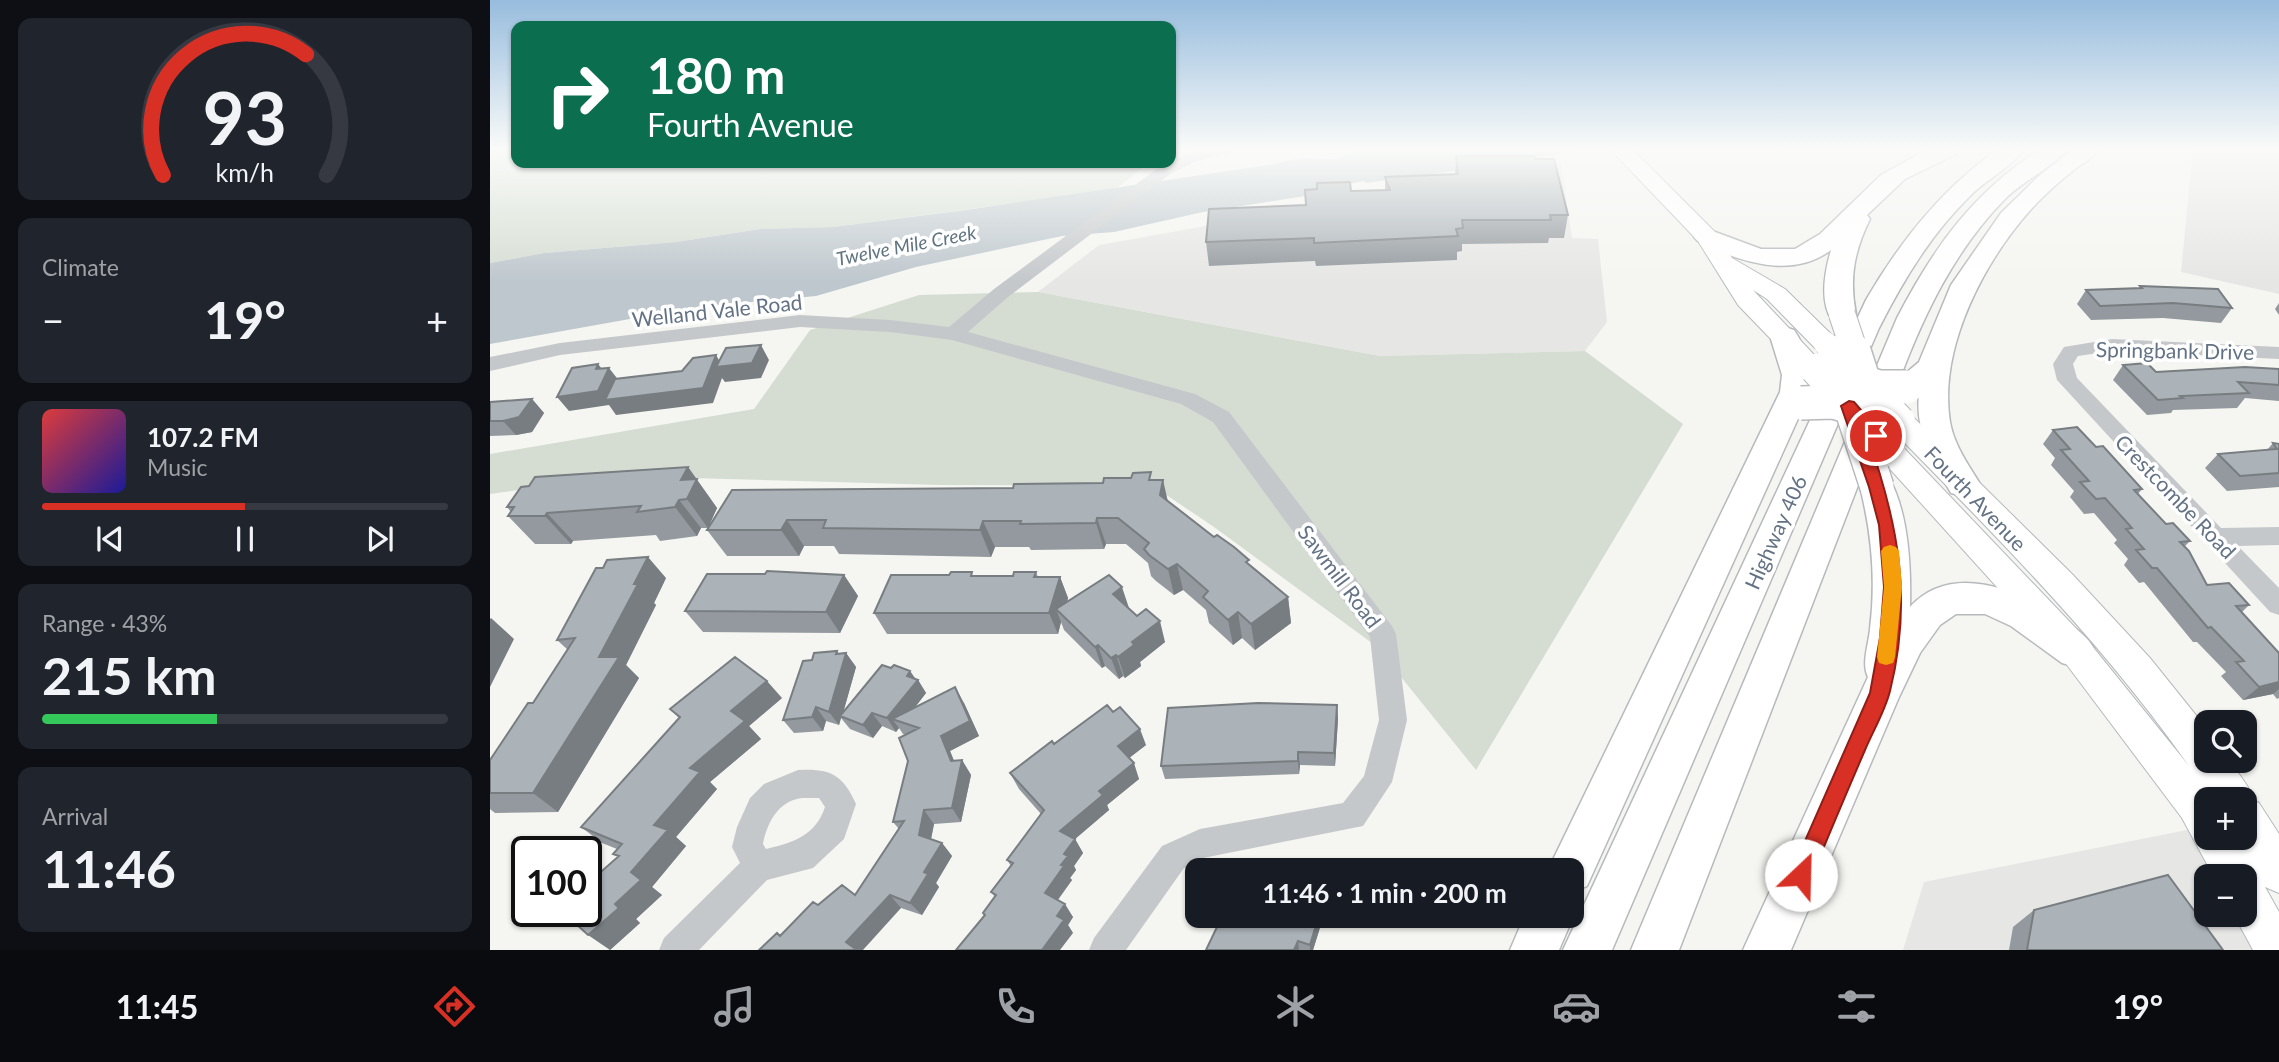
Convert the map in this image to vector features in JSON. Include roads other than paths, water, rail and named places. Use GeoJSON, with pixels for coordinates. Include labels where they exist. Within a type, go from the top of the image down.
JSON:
{"type":"FeatureCollection","features":[{"type":"Feature","properties":{"kind":"highway"},"geometry":{"type":"LineString","coordinates":[[1707,237],[1762,257],[1794,258],[1813,250],[1876,193]]}},
{"type":"Feature","properties":{"kind":"highway","name":"Highway 406"},"geometry":{"type":"LineString","coordinates":[[1587,950],[1865,328],[1887,284],[1916,240],[1956,193]]}},
{"type":"Feature","properties":{"kind":"highway","name":"Highway 406"},"geometry":{"type":"LineString","coordinates":[[1655,950],[1895,350],[1934,269],[1972,218],[1999,193]]}},
{"type":"Feature","properties":{"kind":"highway"},"geometry":{"type":"LineString","coordinates":[[1793,411],[1825,401],[1906,387],[1922,379],[1939,351],[1956,304],[1972,274],[2000,232],[2034,193]]}},
{"type":"Feature","properties":{"kind":"highway"},"geometry":{"type":"LineString","coordinates":[[1869,199],[1848,234],[1839,262],[1838,294],[1857,395],[1887,525],[1893,587],[1889,638],[1880,693]]}},
{"type":"Feature","properties":{"kind":"highway"},"geometry":{"type":"LineString","coordinates":[[1783,336],[1938,460]]}},
{"type":"Feature","properties":{"kind":"highway"},"geometry":{"type":"LineString","coordinates":[[1576,858],[1652,692],[1793,411],[1797,384],[1794,364],[1783,336]]}},
{"type":"Feature","properties":{"kind":"highway"},"geometry":{"type":"LineString","coordinates":[[1939,351],[1932,420],[1937,439],[1963,484]]}},
{"type":"Feature","properties":{"kind":"highway"},"geometry":{"type":"LineString","coordinates":[[1766,950],[1880,693],[1901,651],[1922,621],[1936,608],[1958,598],[1986,599],[2036,620],[2076,651]]}},
{"type":"Feature","properties":{"kind":"highway"},"geometry":{"type":"LineString","coordinates":[[1534,950],[1544,928]]}},
{"type":"Feature","properties":{"kind":"main road","name":"Fourth Avenue"},"geometry":{"type":"LineString","coordinates":[[1661,193],[1707,237],[1747,300],[1783,336]]}},
{"type":"Feature","properties":{"kind":"main road","name":"Fourth Avenue"},"geometry":{"type":"LineString","coordinates":[[1723,260],[1776,294],[1857,395],[2076,651],[2194,802]]}},
{"type":"Feature","properties":{"kind":"main road","name":"Fourth Avenue"},"geometry":{"type":"LineString","coordinates":[[1938,460],[2113,640],[2174,712],[2194,742]]}},
{"type":"Feature","properties":{"kind":"main road"},"geometry":{"type":"LineString","coordinates":[[2257,836],[2279,872]]}},
{"type":"Feature","properties":{"kind":"main road"},"geometry":{"type":"LineString","coordinates":[[2257,914],[2277,950]]}},
{"type":"Feature","properties":{"kind":"street"},"geometry":{"type":"LineString","coordinates":[[953,334],[1001,293],[1134,193]]}},
{"type":"Feature","properties":{"kind":"street","name":"Welland Vale Road"},"geometry":{"type":"LineString","coordinates":[[490,364],[560,349],[800,321],[890,326],[953,334]]}},
{"type":"Feature","properties":{"kind":"street","name":"Sawmill Road"},"geometry":{"type":"LineString","coordinates":[[953,334],[1188,400],[1221,417],[1383,634],[1393,720],[1377,782],[1352,816],[1200,844],[1173,857],[1106,950]]}},
{"type":"Feature","properties":{"kind":"street","name":"Springbank Drive"},"geometry":{"type":"LineString","coordinates":[[2073,387],[2067,380],[2063,364],[2071,351],[2112,345],[2279,353]]}},
{"type":"Feature","properties":{"kind":"street","name":"Crestcombe Road"},"geometry":{"type":"LineString","coordinates":[[2073,387],[2279,605]]}},
{"type":"Feature","properties":{"kind":"street"},"geometry":{"type":"LineString","coordinates":[[2216,537],[2279,536]]}},
{"type":"Feature","properties":{"kind":"street"},"geometry":{"type":"LineString","coordinates":[[676,950],[759,866]]}},
{"type":"Feature","properties":{"kind":"water","name":"Twelve Mile Creek"},"geometry":{"type":"Polygon","coordinates":[[[1078,193],[1323,193],[1203,212],[1114,232],[1062,236],[916,267],[816,296],[697,307],[490,344],[490,263],[544,253],[676,242],[760,229],[833,227],[1078,193]]]}}]}
